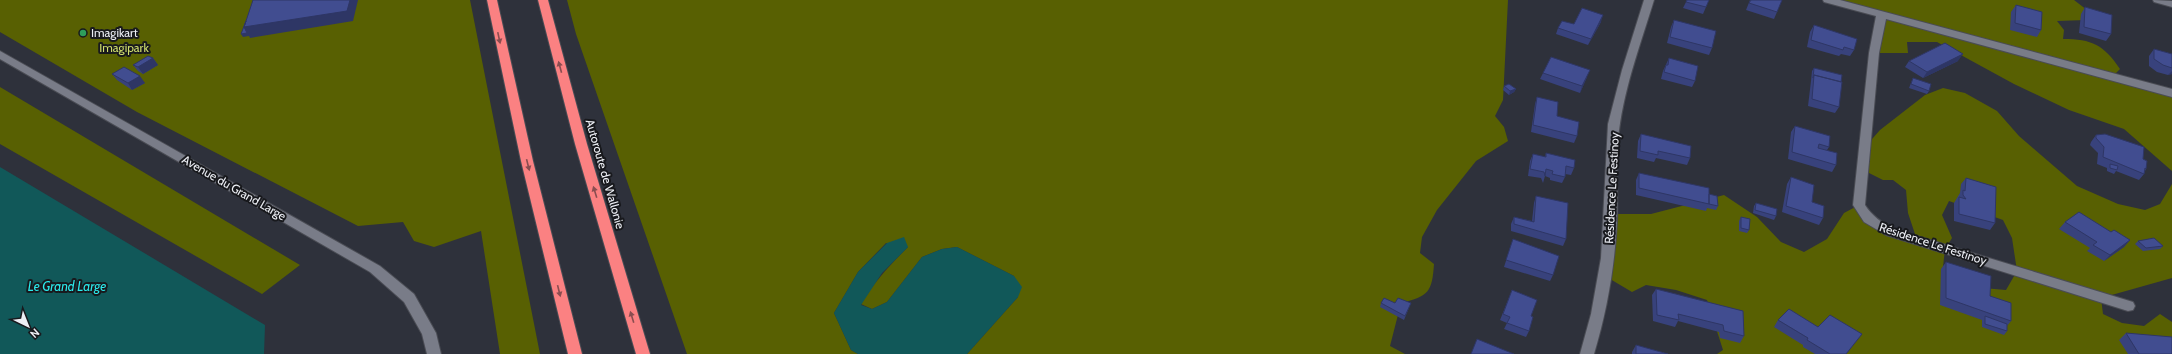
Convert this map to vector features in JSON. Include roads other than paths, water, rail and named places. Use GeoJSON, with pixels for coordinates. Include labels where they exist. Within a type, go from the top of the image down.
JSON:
{"type":"FeatureCollection","features":[{"type":"Feature","properties":{"kind":"highway"},"geometry":{"type":"LineString","coordinates":[[492,0],[527,161],[575,354]]}},
{"type":"Feature","properties":{"kind":"highway","name":"Autoroute de Wallonie"},"geometry":{"type":"LineString","coordinates":[[543,0],[581,144],[644,354]]}},
{"type":"Feature","properties":{"kind":"street","name":"Résidence Le Festinoy"},"geometry":{"type":"LineString","coordinates":[[1588,354],[1602,296],[1609,243],[1612,139],[1624,80],[1649,0]]}},
{"type":"Feature","properties":{"kind":"street"},"geometry":{"type":"LineString","coordinates":[[1828,0],[2172,93]]}},
{"type":"Feature","properties":{"kind":"street"},"geometry":{"type":"LineString","coordinates":[[2158,0],[2172,4]]}},
{"type":"Feature","properties":{"kind":"street","name":"Résidence Le Festinoy"},"geometry":{"type":"LineString","coordinates":[[1881,15],[1874,53],[1860,205],[1865,215],[1874,224],[1890,232],[2128,306]]}},
{"type":"Feature","properties":{"kind":"street","name":"Avenue du Grand Large"},"geometry":{"type":"LineString","coordinates":[[0,54],[375,269],[409,298],[429,332],[434,354]]}},
{"type":"Feature","properties":{"kind":"water","name":"Le Grand Large"},"geometry":{"type":"Polygon","coordinates":[[[0,167],[265,325],[264,354],[0,354],[0,167]]]}},
{"type":"Feature","properties":{"kind":"water"},"geometry":{"type":"Polygon","coordinates":[[[904,237],[908,247],[882,273],[861,305],[872,309],[887,302],[922,257],[942,249],[957,247],[1014,276],[1022,287],[1018,297],[967,354],[858,354],[851,350],[834,313],[858,272],[887,243],[904,237]]]}},
{"type":"Feature","properties":{"kind":"place","name":"Imagikart"},"geometry":{"type":"Point","coordinates":[83,33]}},
{"type":"Feature","properties":{"kind":"park label","name":"Imagipark"},"geometry":{"type":"Point","coordinates":[124,48]}}]}
